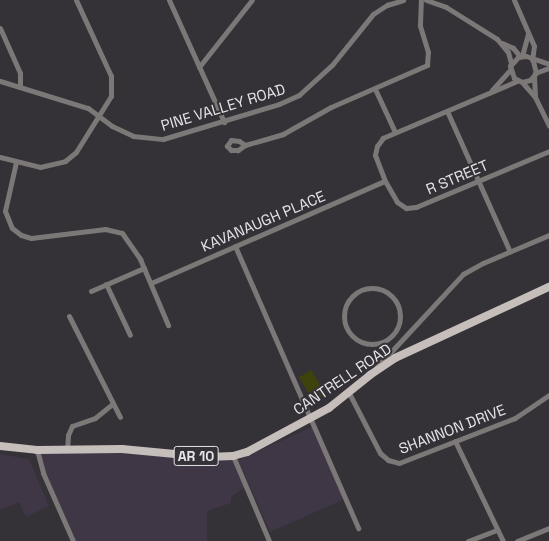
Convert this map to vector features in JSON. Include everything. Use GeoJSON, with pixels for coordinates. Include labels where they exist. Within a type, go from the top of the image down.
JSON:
{"type":"FeatureCollection","features":[{"type":"Feature","properties":{"kind":"main road","name":"CANTRELL ROAD"},"geometry":{"type":"LineString","coordinates":[[0,446],[37,450],[122,449],[207,457],[233,456],[269,442],[312,418],[349,393],[370,375],[396,358],[549,287]]}},
{"type":"Feature","properties":{"kind":"street"},"geometry":{"type":"LineString","coordinates":[[0,158],[44,167],[65,161],[76,152],[100,117],[111,96],[112,83],[76,0]]}},
{"type":"Feature","properties":{"kind":"street"},"geometry":{"type":"LineString","coordinates":[[169,0],[224,122]]}},
{"type":"Feature","properties":{"kind":"street"},"geometry":{"type":"LineString","coordinates":[[199,67],[252,0]]}},
{"type":"Feature","properties":{"kind":"street","name":"PINE VALLEY ROAD"},"geometry":{"type":"LineString","coordinates":[[0,81],[80,104],[125,133],[152,140],[178,136],[279,104],[299,95],[332,66],[373,14],[387,5],[403,0]]}},
{"type":"Feature","properties":{"kind":"street"},"geometry":{"type":"LineString","coordinates":[[245,145],[283,134],[314,116],[417,71],[428,61],[420,25],[421,0]]}},
{"type":"Feature","properties":{"kind":"street"},"geometry":{"type":"LineString","coordinates":[[426,0],[446,7],[501,43],[513,48],[521,56],[549,64]]}},
{"type":"Feature","properties":{"kind":"street"},"geometry":{"type":"LineString","coordinates":[[514,0],[534,46],[533,60],[535,97]]}},
{"type":"Feature","properties":{"kind":"street"},"geometry":{"type":"LineString","coordinates":[[0,28],[20,73],[20,87]]}},
{"type":"Feature","properties":{"kind":"street"},"geometry":{"type":"LineString","coordinates":[[511,63],[521,56],[528,33]]}},
{"type":"Feature","properties":{"kind":"street"},"geometry":{"type":"LineString","coordinates":[[489,92],[510,70],[511,63],[501,43]]}},
{"type":"Feature","properties":{"kind":"street"},"geometry":{"type":"LineString","coordinates":[[520,81],[549,68]]}},
{"type":"Feature","properties":{"kind":"street"},"geometry":{"type":"LineString","coordinates":[[510,70],[535,97],[549,126]]}},
{"type":"Feature","properties":{"kind":"street","name":"R STREET"},"geometry":{"type":"LineString","coordinates":[[520,81],[489,92],[395,132],[380,142],[376,151],[376,160],[385,182],[397,202],[411,208],[478,183],[549,151]]}},
{"type":"Feature","properties":{"kind":"street"},"geometry":{"type":"LineString","coordinates":[[375,89],[395,132]]}},
{"type":"Feature","properties":{"kind":"street"},"geometry":{"type":"LineString","coordinates":[[447,111],[510,252]]}},
{"type":"Feature","properties":{"kind":"street"},"geometry":{"type":"LineString","coordinates":[[16,162],[5,211],[8,223],[17,233],[35,238],[96,230],[118,231],[132,243],[151,283],[168,325]]}},
{"type":"Feature","properties":{"kind":"street","name":"KAVANAUGH PLACE"},"geometry":{"type":"LineString","coordinates":[[151,283],[385,182]]}},
{"type":"Feature","properties":{"kind":"street"},"geometry":{"type":"LineString","coordinates":[[370,375],[392,349],[463,274],[549,236]]}},
{"type":"Feature","properties":{"kind":"street"},"geometry":{"type":"LineString","coordinates":[[235,246],[312,418],[358,528]]}},
{"type":"Feature","properties":{"kind":"street"},"geometry":{"type":"LineString","coordinates":[[91,291],[144,268]]}},
{"type":"Feature","properties":{"kind":"street"},"geometry":{"type":"LineString","coordinates":[[106,284],[130,335]]}},
{"type":"Feature","properties":{"kind":"street"},"geometry":{"type":"LineString","coordinates":[[368,288],[381,289],[397,301],[401,314],[398,327],[384,341],[367,344],[352,335],[347,328],[344,311],[352,295],[360,290],[368,288]]}},
{"type":"Feature","properties":{"kind":"street"},"geometry":{"type":"LineString","coordinates":[[69,316],[120,418]]}},
{"type":"Feature","properties":{"kind":"street"},"geometry":{"type":"LineString","coordinates":[[384,341],[392,349]]}},
{"type":"Feature","properties":{"kind":"street","name":"SHANNON DRIVE"},"geometry":{"type":"LineString","coordinates":[[349,393],[373,443],[388,460],[400,463],[410,461],[455,441],[515,418],[549,395]]}},
{"type":"Feature","properties":{"kind":"street"},"geometry":{"type":"LineString","coordinates":[[67,450],[68,434],[72,426],[94,418],[112,404]]}},
{"type":"Feature","properties":{"kind":"street"},"geometry":{"type":"LineString","coordinates":[[455,441],[496,530],[503,541]]}},
{"type":"Feature","properties":{"kind":"street"},"geometry":{"type":"LineString","coordinates":[[37,450],[43,473],[73,541]]}},
{"type":"Feature","properties":{"kind":"street"},"geometry":{"type":"LineString","coordinates":[[233,456],[269,541]]}},
{"type":"Feature","properties":{"kind":"street"},"geometry":{"type":"LineString","coordinates":[[517,541],[549,528]]}},
{"type":"Feature","properties":{"kind":"street"},"geometry":{"type":"LineString","coordinates":[[468,541],[496,530]]}},
{"type":"Feature","properties":{"kind":"shaded area"},"geometry":{"type":"Polygon","coordinates":[[[311,370],[326,395],[314,402],[299,377],[311,370]]]}},
{"type":"Feature","properties":{"kind":"shaded area"},"geometry":{"type":"Polygon","coordinates":[[[312,427],[344,499],[270,532],[238,460],[312,427]]]}},
{"type":"Feature","properties":{"kind":"shaded area"},"geometry":{"type":"Polygon","coordinates":[[[37,451],[233,456],[245,487],[231,497],[231,503],[207,511],[207,541],[75,541],[43,473],[37,451]]]}},
{"type":"Feature","properties":{"kind":"shaded area"},"geometry":{"type":"Polygon","coordinates":[[[0,454],[29,459],[49,506],[26,517],[19,502],[0,510],[0,454]]]}}]}
